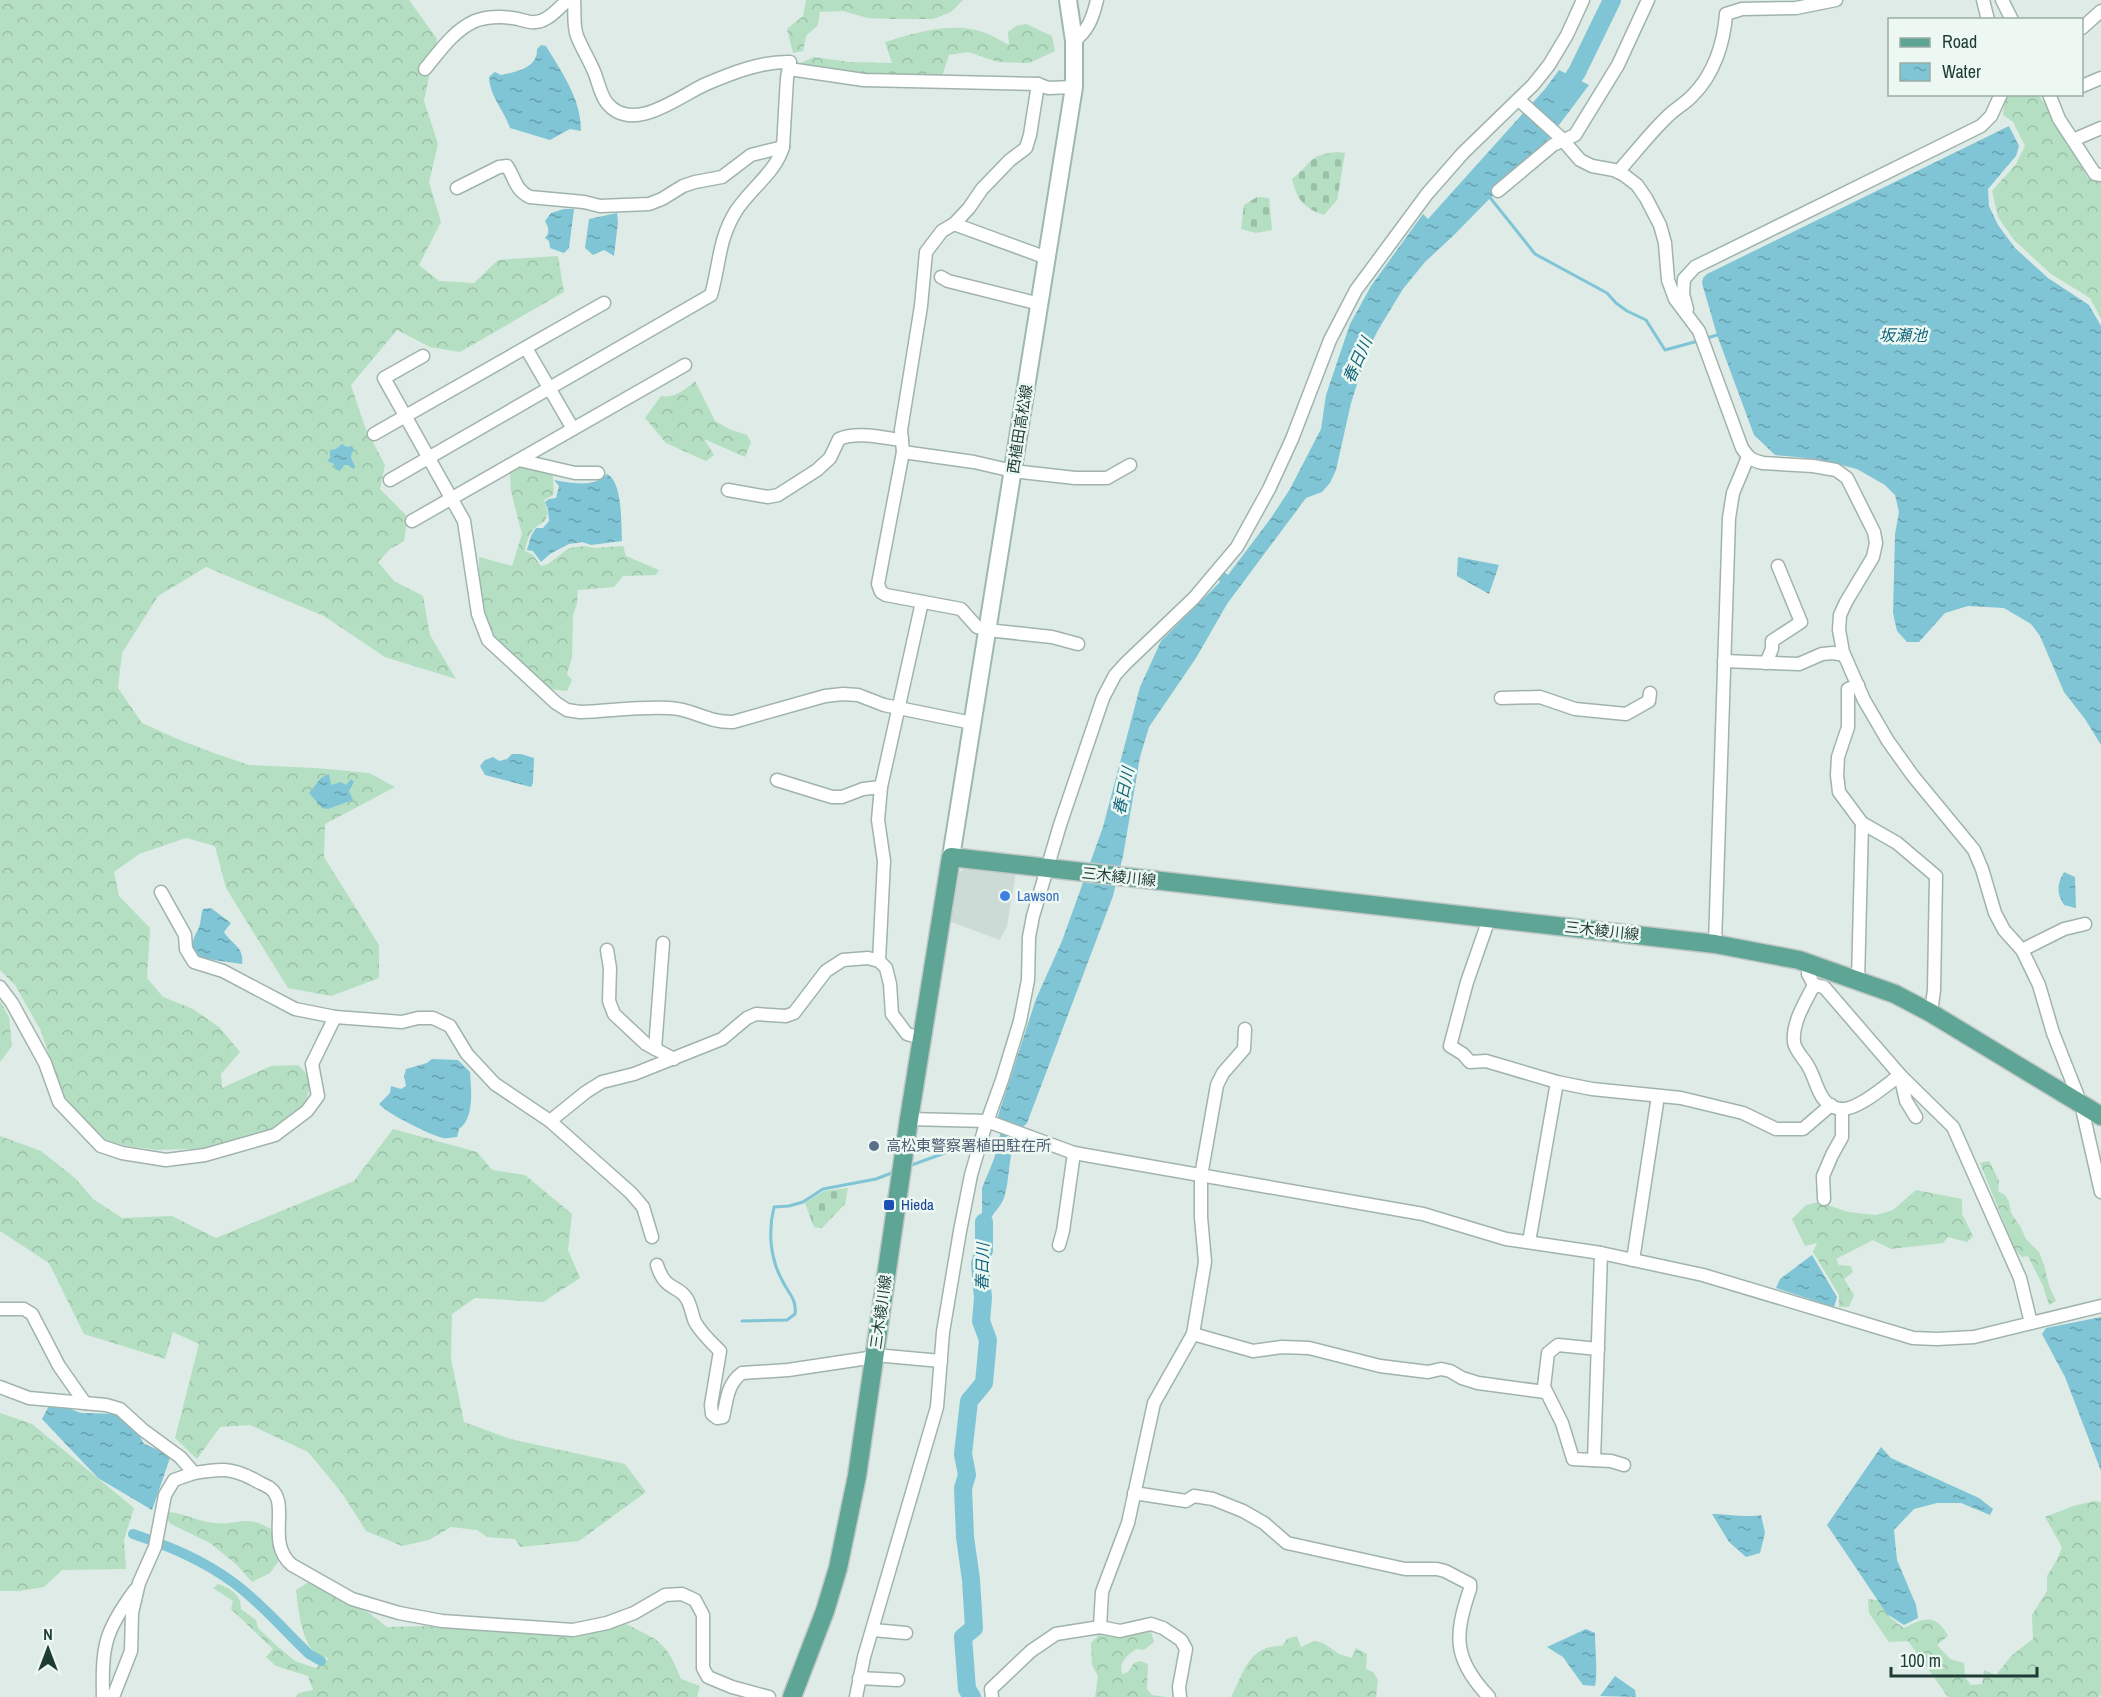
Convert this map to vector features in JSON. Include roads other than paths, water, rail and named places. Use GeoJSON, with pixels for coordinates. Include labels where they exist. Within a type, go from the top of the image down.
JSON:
{"type":"FeatureCollection","features":[{"type":"Feature","properties":{"kind":"main road","name":"西植田高松線"},"geometry":{"type":"LineString","coordinates":[[951,857],[1074,87],[1074,41],[1068,0]]}},
{"type":"Feature","properties":{"kind":"main road","name":"三木綾川線"},"geometry":{"type":"LineString","coordinates":[[794,1696],[838,1568],[857,1476],[921,1038],[951,857],[1747,949],[1809,964],[1895,994],[1931,1013],[2101,1116]]}},
{"type":"Feature","properties":{"kind":"street"},"geometry":{"type":"LineString","coordinates":[[425,69],[452,37],[475,21],[488,18],[513,18],[521,22],[537,22],[546,19],[568,0]]}},
{"type":"Feature","properties":{"kind":"street"},"geometry":{"type":"LineString","coordinates":[[390,480],[711,295],[724,233],[737,210],[780,158],[783,147],[790,62],[776,62],[745,70],[705,84],[659,110],[639,115],[621,113],[607,103],[577,36],[574,0]]}},
{"type":"Feature","properties":{"kind":"street"},"geometry":{"type":"LineString","coordinates":[[1074,41],[1084,35],[1097,0]]}},
{"type":"Feature","properties":{"kind":"street"},"geometry":{"type":"LineString","coordinates":[[856,1697],[859,1678],[937,1407],[948,1293],[971,1175],[1020,1021],[1028,980],[1029,937],[1033,916],[1093,724],[1115,675],[1194,598],[1237,547],[1269,489],[1292,439],[1330,340],[1356,290],[1427,194],[1463,153],[1521,101],[1533,86],[1553,58],[1583,0]]}},
{"type":"Feature","properties":{"kind":"street"},"geometry":{"type":"LineString","coordinates":[[1498,191],[1553,145],[1575,135],[1598,101],[1618,65],[1648,0]]}},
{"type":"Feature","properties":{"kind":"street"},"geometry":{"type":"LineString","coordinates":[[1618,172],[1668,115],[1693,95],[1707,77],[1725,31],[1726,14],[1742,9],[1796,8],[1836,0]]}},
{"type":"Feature","properties":{"kind":"street"},"geometry":{"type":"LineString","coordinates":[[1983,0],[1988,18]]}},
{"type":"Feature","properties":{"kind":"street"},"geometry":{"type":"LineString","coordinates":[[2002,0],[2011,18]]}},
{"type":"Feature","properties":{"kind":"street"},"geometry":{"type":"LineString","coordinates":[[2083,27],[2099,17]]}},
{"type":"Feature","properties":{"kind":"street"},"geometry":{"type":"LineString","coordinates":[[789,69],[864,80],[1038,84],[1048,88],[1074,87]]}},
{"type":"Feature","properties":{"kind":"street"},"geometry":{"type":"LineString","coordinates":[[2083,86],[2101,78]]}},
{"type":"Feature","properties":{"kind":"street"},"geometry":{"type":"LineString","coordinates":[[1038,84],[1026,148],[1010,160],[954,224],[942,231],[926,252],[921,306],[901,430],[903,446],[878,584],[881,592],[886,595],[961,609],[977,627],[1052,637],[1078,644]]}},
{"type":"Feature","properties":{"kind":"street"},"geometry":{"type":"LineString","coordinates":[[1688,316],[1683,294],[1684,279],[1695,267],[1981,126],[1991,116],[2000,96]]}},
{"type":"Feature","properties":{"kind":"street"},"geometry":{"type":"LineString","coordinates":[[2054,96],[2059,119],[2095,174],[2101,174]]}},
{"type":"Feature","properties":{"kind":"street"},"geometry":{"type":"LineString","coordinates":[[1521,101],[1580,160],[1592,166],[1618,172],[1636,185],[1646,198],[1660,225],[1665,243],[1668,280],[1675,299],[1701,336],[1742,448],[1748,457],[1754,462],[1836,470],[1847,478],[1874,532],[1876,543],[1873,557],[1840,615],[1839,630],[1844,655],[1882,731],[1913,776],[1974,850],[1995,914],[2004,930],[2022,950],[2038,985],[2053,1033],[2081,1104],[2101,1192]]}},
{"type":"Feature","properties":{"kind":"street"},"geometry":{"type":"LineString","coordinates":[[2073,140],[2101,129]]}},
{"type":"Feature","properties":{"kind":"street"},"geometry":{"type":"LineString","coordinates":[[458,188],[499,167],[507,166],[516,186],[522,194],[530,197],[584,202],[600,207],[649,204],[683,186],[722,177],[751,155],[783,147]]}},
{"type":"Feature","properties":{"kind":"street"},"geometry":{"type":"LineString","coordinates":[[954,224],[1047,258]]}},
{"type":"Feature","properties":{"kind":"street"},"geometry":{"type":"LineString","coordinates":[[941,277],[948,281],[1040,304]]}},
{"type":"Feature","properties":{"kind":"street"},"geometry":{"type":"LineString","coordinates":[[374,434],[604,303]]}},
{"type":"Feature","properties":{"kind":"street"},"geometry":{"type":"LineString","coordinates":[[526,348],[573,429]]}},
{"type":"Feature","properties":{"kind":"street"},"geometry":{"type":"LineString","coordinates":[[423,356],[384,378],[464,521],[478,614],[488,640],[550,698],[567,710],[580,712],[670,708],[686,711],[718,723],[733,722],[825,696],[843,694],[858,695],[897,708],[972,723]]}},
{"type":"Feature","properties":{"kind":"street"},"geometry":{"type":"LineString","coordinates":[[412,521],[685,365]]}},
{"type":"Feature","properties":{"kind":"street"},"geometry":{"type":"LineString","coordinates":[[728,490],[768,497],[778,495],[817,470],[830,458],[839,439],[845,436],[863,435],[954,460],[1013,471],[1075,478],[1107,478],[1130,465]]}},
{"type":"Feature","properties":{"kind":"street"},"geometry":{"type":"LineString","coordinates":[[1715,944],[1729,518],[1733,493],[1748,457]]}},
{"type":"Feature","properties":{"kind":"street"},"geometry":{"type":"LineString","coordinates":[[519,459],[575,473],[598,473]]}},
{"type":"Feature","properties":{"kind":"street"},"geometry":{"type":"LineString","coordinates":[[1766,663],[1772,649],[1772,641],[1801,622],[1778,566]]}},
{"type":"Feature","properties":{"kind":"street"},"geometry":{"type":"LineString","coordinates":[[879,961],[884,861],[878,820],[881,787],[922,602]]}},
{"type":"Feature","properties":{"kind":"street"},"geometry":{"type":"LineString","coordinates":[[1724,661],[1799,664],[1822,654],[1833,652],[1844,655]]}},
{"type":"Feature","properties":{"kind":"street"},"geometry":{"type":"LineString","coordinates":[[1858,685],[1848,689],[1848,727],[1838,757],[1839,792],[1862,823],[1897,843],[1936,876],[1934,990],[1931,1013]]}},
{"type":"Feature","properties":{"kind":"street"},"geometry":{"type":"LineString","coordinates":[[1501,698],[1540,697],[1575,709],[1626,714],[1649,701],[1650,693]]}},
{"type":"Feature","properties":{"kind":"street"},"geometry":{"type":"LineString","coordinates":[[777,780],[832,797],[842,797],[863,789],[881,787]]}},
{"type":"Feature","properties":{"kind":"street"},"geometry":{"type":"LineString","coordinates":[[1858,981],[1862,823]]}},
{"type":"Feature","properties":{"kind":"street"},"geometry":{"type":"LineString","coordinates":[[161,892],[185,935],[186,949],[194,962],[224,971],[295,1009],[334,1017],[402,1022],[418,1018],[434,1018],[450,1026],[466,1054],[495,1084],[550,1121],[637,1200],[643,1207],[652,1237]]}},
{"type":"Feature","properties":{"kind":"street"},"geometry":{"type":"LineString","coordinates":[[1489,919],[1467,982],[1450,1046],[1463,1054],[1470,1062],[1486,1061],[1557,1082],[1592,1089],[1681,1098],[1743,1113],[1776,1130],[1803,1129],[1836,1107],[1863,1102],[1900,1075]]}},
{"type":"Feature","properties":{"kind":"street"},"geometry":{"type":"LineString","coordinates":[[2022,950],[2064,929],[2085,924]]}},
{"type":"Feature","properties":{"kind":"street"},"geometry":{"type":"LineString","coordinates":[[655,1049],[663,943]]}},
{"type":"Feature","properties":{"kind":"street"},"geometry":{"type":"LineString","coordinates":[[607,950],[610,968],[609,1000],[614,1014],[646,1044],[674,1059]]}},
{"type":"Feature","properties":{"kind":"street"},"geometry":{"type":"LineString","coordinates":[[550,1121],[602,1082],[634,1074],[722,1039],[747,1018],[756,1014],[786,1016],[794,1013],[826,971],[843,960],[868,958],[879,961],[886,968],[890,984],[892,1014],[907,1034],[921,1038]]}},
{"type":"Feature","properties":{"kind":"street"},"geometry":{"type":"LineString","coordinates":[[1809,964],[1808,974],[1814,985]]}},
{"type":"Feature","properties":{"kind":"street"},"geometry":{"type":"LineString","coordinates":[[1814,985],[1824,987],[1900,1075],[1953,1127],[2020,1278],[2031,1323]]}},
{"type":"Feature","properties":{"kind":"street"},"geometry":{"type":"LineString","coordinates":[[1814,985],[1801,1010],[1794,1041],[1810,1068],[1817,1088],[1836,1107],[1842,1137],[1823,1176],[1824,1198]]}},
{"type":"Feature","properties":{"kind":"street"},"geometry":{"type":"LineString","coordinates":[[0,987],[12,1003],[45,1063],[59,1102],[70,1116],[101,1146],[122,1153],[166,1160],[205,1155],[275,1135],[307,1111],[318,1096],[312,1064],[334,1017]]}},
{"type":"Feature","properties":{"kind":"street"},"geometry":{"type":"LineString","coordinates":[[1100,1627],[1102,1592],[1128,1523],[1154,1403],[1193,1334],[1205,1262],[1201,1217],[1201,1176],[1217,1085],[1223,1072],[1244,1049],[1245,1029]]}},
{"type":"Feature","properties":{"kind":"street"},"geometry":{"type":"LineString","coordinates":[[1900,1075],[1906,1101],[1916,1117]]}},
{"type":"Feature","properties":{"kind":"street"},"geometry":{"type":"LineString","coordinates":[[1530,1242],[1557,1082]]}},
{"type":"Feature","properties":{"kind":"street"},"geometry":{"type":"LineString","coordinates":[[1633,1260],[1658,1096]]}},
{"type":"Feature","properties":{"kind":"street"},"geometry":{"type":"LineString","coordinates":[[909,1119],[989,1122],[1074,1153],[1423,1214],[1506,1239],[1600,1253],[1703,1275],[1912,1338],[1974,1337],[2101,1306]]}},
{"type":"Feature","properties":{"kind":"street"},"geometry":{"type":"LineString","coordinates":[[1059,1245],[1074,1153]]}},
{"type":"Feature","properties":{"kind":"street"},"geometry":{"type":"LineString","coordinates":[[1594,1460],[1600,1253]]}},
{"type":"Feature","properties":{"kind":"street"},"geometry":{"type":"LineString","coordinates":[[657,1265],[661,1278],[687,1299],[695,1321],[720,1351],[711,1405],[712,1414],[717,1418],[723,1417],[729,1389],[742,1373],[788,1370],[875,1356],[941,1360]]}},
{"type":"Feature","properties":{"kind":"street"},"geometry":{"type":"LineString","coordinates":[[0,1310],[24,1309],[32,1314],[59,1366],[85,1403]]}},
{"type":"Feature","properties":{"kind":"street"},"geometry":{"type":"LineString","coordinates":[[1193,1334],[1253,1351],[1282,1347],[1309,1348],[1380,1366],[1428,1372],[1441,1369],[1478,1383],[1545,1392]]}},
{"type":"Feature","properties":{"kind":"street"},"geometry":{"type":"LineString","coordinates":[[1598,1349],[1558,1345],[1553,1348],[1548,1353],[1545,1392],[1562,1423],[1572,1460],[1611,1461],[1624,1466]]}},
{"type":"Feature","properties":{"kind":"street"},"geometry":{"type":"LineString","coordinates":[[0,1388],[29,1398],[106,1405],[120,1409],[143,1430],[180,1456],[194,1473]]}},
{"type":"Feature","properties":{"kind":"street"},"geometry":{"type":"LineString","coordinates":[[113,1697],[131,1651],[132,1613],[140,1583],[160,1530],[165,1495],[174,1480],[194,1473],[219,1469],[237,1471],[272,1489],[278,1502],[278,1540],[284,1558],[292,1565],[352,1599],[399,1613],[442,1620],[573,1630],[607,1623],[634,1613],[665,1595],[682,1594],[695,1600],[703,1615],[703,1668],[708,1677],[769,1697]]}},
{"type":"Feature","properties":{"kind":"street"},"geometry":{"type":"LineString","coordinates":[[1134,1493],[1186,1501],[1194,1496],[1213,1499],[1243,1511],[1264,1523],[1287,1543],[1405,1569],[1446,1571],[1470,1584],[1459,1628],[1462,1660],[1474,1681],[1489,1697]]}},
{"type":"Feature","properties":{"kind":"street"},"geometry":{"type":"LineString","coordinates":[[103,1697],[102,1661],[107,1635],[118,1612],[140,1583]]}},
{"type":"Feature","properties":{"kind":"street"},"geometry":{"type":"LineString","coordinates":[[992,1697],[991,1689],[1031,1651],[1056,1634],[1100,1627],[1120,1631],[1151,1624],[1163,1628],[1181,1640],[1186,1649],[1179,1687],[1180,1697]]}},
{"type":"Feature","properties":{"kind":"street"},"geometry":{"type":"LineString","coordinates":[[873,1630],[906,1633]]}},
{"type":"Feature","properties":{"kind":"street"},"geometry":{"type":"LineString","coordinates":[[859,1678],[898,1680]]}},
{"type":"Feature","properties":{"kind":"water"},"geometry":{"type":"Polygon","coordinates":[[[541,45],[546,46],[570,86],[580,119],[581,131],[570,129],[550,140],[510,128],[492,91],[489,77],[495,72],[501,75],[530,65],[541,45]]]}},
{"type":"Feature","properties":{"kind":"water"},"geometry":{"type":"Polygon","coordinates":[[[1559,70],[1589,85],[1550,137],[1425,262],[1403,289],[1368,350],[1351,403],[1336,470],[1330,483],[1322,492],[1306,498],[1227,604],[1196,658],[1149,727],[1140,757],[1123,856],[1113,896],[1027,1123],[1020,1130],[1016,1139],[1004,1198],[991,1218],[982,1249],[982,1188],[994,1159],[1001,1131],[998,1116],[1036,999],[1062,941],[1103,827],[1140,687],[1161,641],[1220,582],[1218,579],[1224,572],[1228,575],[1290,489],[1321,429],[1326,395],[1350,324],[1371,286],[1423,214],[1428,219],[1545,89],[1559,70]]]}},
{"type":"Feature","properties":{"kind":"water","name":"坂瀬池"},"geometry":{"type":"Polygon","coordinates":[[[2009,126],[2019,146],[2016,156],[1988,189],[1989,206],[1998,225],[2015,248],[2048,278],[2089,305],[2101,326],[2101,745],[2064,692],[2040,636],[2031,624],[2004,608],[1968,606],[1945,613],[1919,642],[1907,642],[1897,631],[1893,613],[1895,534],[1899,512],[1895,495],[1885,485],[1857,469],[1817,459],[1775,455],[1754,435],[1717,335],[1702,283],[1707,274],[2009,126]]]}},
{"type":"Feature","properties":{"kind":"water"},"geometry":{"type":"Polygon","coordinates":[[[574,209],[569,248],[564,253],[550,248],[549,241],[545,238],[548,230],[545,221],[551,213],[574,209]]]}},
{"type":"Feature","properties":{"kind":"water"},"geometry":{"type":"Polygon","coordinates":[[[617,213],[614,256],[604,250],[593,255],[585,248],[589,219],[617,213]]]}},
{"type":"Feature","properties":{"kind":"water"},"geometry":{"type":"Polygon","coordinates":[[[342,444],[347,447],[352,446],[354,450],[351,457],[355,467],[353,469],[344,465],[340,471],[335,469],[334,464],[327,461],[330,458],[330,450],[342,444]]]}},
{"type":"Feature","properties":{"kind":"water"},"geometry":{"type":"Polygon","coordinates":[[[607,474],[612,478],[619,494],[622,541],[591,545],[582,542],[569,544],[550,554],[541,562],[533,551],[527,550],[536,528],[543,528],[549,521],[545,502],[556,498],[559,486],[554,480],[589,483],[607,474]]]}},
{"type":"Feature","properties":{"kind":"water"},"geometry":{"type":"Polygon","coordinates":[[[1458,557],[1499,565],[1489,594],[1457,576],[1458,557]]]}},
{"type":"Feature","properties":{"kind":"water"},"geometry":{"type":"Polygon","coordinates":[[[512,754],[534,758],[531,787],[485,775],[480,766],[485,760],[493,757],[499,761],[507,759],[512,754]]]}},
{"type":"Feature","properties":{"kind":"water"},"geometry":{"type":"Polygon","coordinates":[[[329,774],[331,785],[341,782],[346,785],[351,779],[354,782],[349,791],[353,800],[328,809],[322,808],[309,793],[321,778],[329,774]]]}},
{"type":"Feature","properties":{"kind":"water"},"geometry":{"type":"Polygon","coordinates":[[[2064,872],[2075,877],[2076,908],[2064,905],[2060,896],[2059,885],[2064,872]]]}},
{"type":"Feature","properties":{"kind":"water"},"geometry":{"type":"Polygon","coordinates":[[[211,908],[231,923],[224,932],[239,950],[242,964],[200,958],[192,949],[203,909],[211,908]]]}},
{"type":"Feature","properties":{"kind":"water"},"geometry":{"type":"Polygon","coordinates":[[[432,1059],[458,1060],[470,1072],[470,1110],[457,1137],[443,1138],[428,1133],[399,1118],[379,1104],[390,1093],[391,1086],[401,1089],[406,1086],[404,1076],[406,1069],[427,1063],[432,1059]]]}},
{"type":"Feature","properties":{"kind":"water"},"geometry":{"type":"Polygon","coordinates":[[[1812,1255],[1837,1297],[1834,1307],[1776,1288],[1780,1279],[1812,1255]]]}},
{"type":"Feature","properties":{"kind":"water"},"geometry":{"type":"Polygon","coordinates":[[[2101,1317],[2101,1471],[2065,1377],[2042,1334],[2046,1328],[2101,1317]]]}},
{"type":"Feature","properties":{"kind":"water"},"geometry":{"type":"Polygon","coordinates":[[[51,1402],[81,1413],[118,1414],[134,1426],[144,1444],[171,1455],[152,1510],[98,1478],[42,1419],[51,1402]]]}},
{"type":"Feature","properties":{"kind":"water"},"geometry":{"type":"Polygon","coordinates":[[[1881,1447],[1891,1458],[1979,1498],[1993,1509],[1990,1515],[1961,1503],[1937,1503],[1914,1509],[1894,1530],[1897,1560],[1916,1605],[1918,1618],[1904,1625],[1887,1614],[1827,1525],[1881,1447]]]}},
{"type":"Feature","properties":{"kind":"water"},"geometry":{"type":"Polygon","coordinates":[[[1712,1514],[1761,1515],[1765,1533],[1760,1553],[1746,1557],[1729,1542],[1712,1514]]]}},
{"type":"Feature","properties":{"kind":"water"},"geometry":{"type":"Polygon","coordinates":[[[1586,1629],[1595,1633],[1595,1686],[1583,1685],[1563,1657],[1547,1647],[1586,1629]]]}},
{"type":"Feature","properties":{"kind":"water"},"geometry":{"type":"Polygon","coordinates":[[[1615,1676],[1635,1690],[1636,1697],[1600,1696],[1615,1676]]]}},
{"type":"Feature","properties":{"kind":"waterway","name":"春日川"},"geometry":{"type":"LineString","coordinates":[[1561,96],[1577,72],[1612,0]]}},
{"type":"Feature","properties":{"kind":"waterway"},"geometry":{"type":"LineString","coordinates":[[1488,195],[1535,254],[1607,293],[1627,311],[1646,320],[1665,350],[1698,341]]}},
{"type":"Feature","properties":{"kind":"waterway"},"geometry":{"type":"LineString","coordinates":[[1704,339],[1717,335]]}},
{"type":"Feature","properties":{"kind":"waterway"},"geometry":{"type":"LineString","coordinates":[[983,1144],[1000,1142]]}},
{"type":"Feature","properties":{"kind":"waterway"},"geometry":{"type":"LineString","coordinates":[[909,1166],[967,1145],[976,1144]]}},
{"type":"Feature","properties":{"kind":"waterway"},"geometry":{"type":"LineString","coordinates":[[742,1321],[787,1320],[795,1314],[793,1300],[778,1272],[773,1254],[771,1225],[774,1207],[803,1202],[823,1189],[876,1179],[894,1172]]}},
{"type":"Feature","properties":{"kind":"waterway","name":"春日川"},"geometry":{"type":"LineString","coordinates":[[972,1697],[967,1689],[963,1637],[974,1628],[965,1537],[963,1488],[967,1475],[963,1454],[969,1401],[984,1383],[988,1340],[981,1321],[983,1298],[980,1264],[984,1250],[984,1222]]}},
{"type":"Feature","properties":{"kind":"waterway"},"geometry":{"type":"LineString","coordinates":[[133,1534],[185,1554],[234,1583],[254,1599],[309,1654],[321,1661]]}},
{"type":"Feature","properties":{"kind":"place","name":"Lawson"},"geometry":{"type":"Point","coordinates":[1005,896]}},
{"type":"Feature","properties":{"kind":"place","name":"高松東警察署植田駐在所"},"geometry":{"type":"Point","coordinates":[874,1146]}},
{"type":"Feature","properties":{"kind":"place","name":"Hieda"},"geometry":{"type":"Point","coordinates":[889,1205]}}]}
